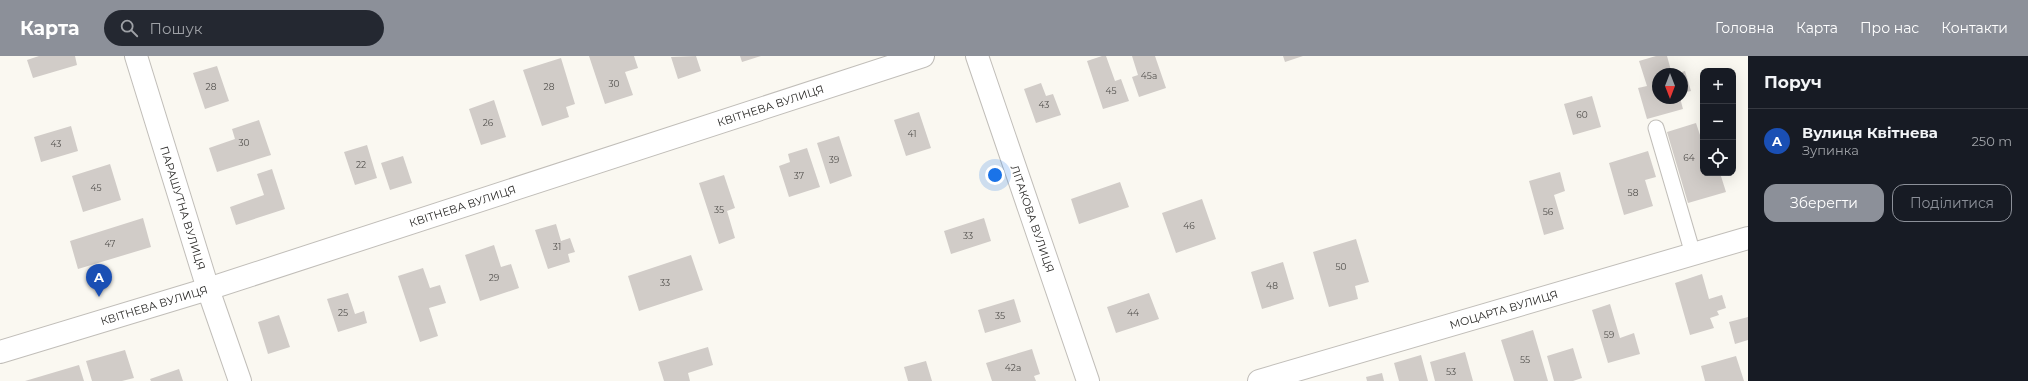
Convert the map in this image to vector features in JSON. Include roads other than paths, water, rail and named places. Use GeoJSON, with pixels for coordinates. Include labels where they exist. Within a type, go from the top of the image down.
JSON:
{"type":"FeatureCollection","features":[{"type":"Feature","properties":{"kind":"main road","name":"ПАРАШУТНА ВУЛИЦЯ"},"geometry":{"type":"LineString","coordinates":[[136,56],[208,289],[240,381]]}},
{"type":"Feature","properties":{"kind":"main road","name":"КВІТНЕВА ВУЛИЦЯ"},"geometry":{"type":"LineString","coordinates":[[0,352],[208,289],[923,56]]}},
{"type":"Feature","properties":{"kind":"main road","name":"ЛІТАКОВА ВУЛИЦЯ"},"geometry":{"type":"LineString","coordinates":[[977,56],[1088,381]]}},
{"type":"Feature","properties":{"kind":"main road","name":"МОЦАРТА ВУЛИЦЯ"},"geometry":{"type":"LineString","coordinates":[[1259,381],[1748,238]]}},
{"type":"Feature","properties":{"kind":"lane"},"geometry":{"type":"LineString","coordinates":[[1656,128],[1693,254]]}},
{"type":"Feature","properties":{"kind":"place","name":"Вулиця Квітнева"},"geometry":{"type":"Point","coordinates":[99,297]}}]}
